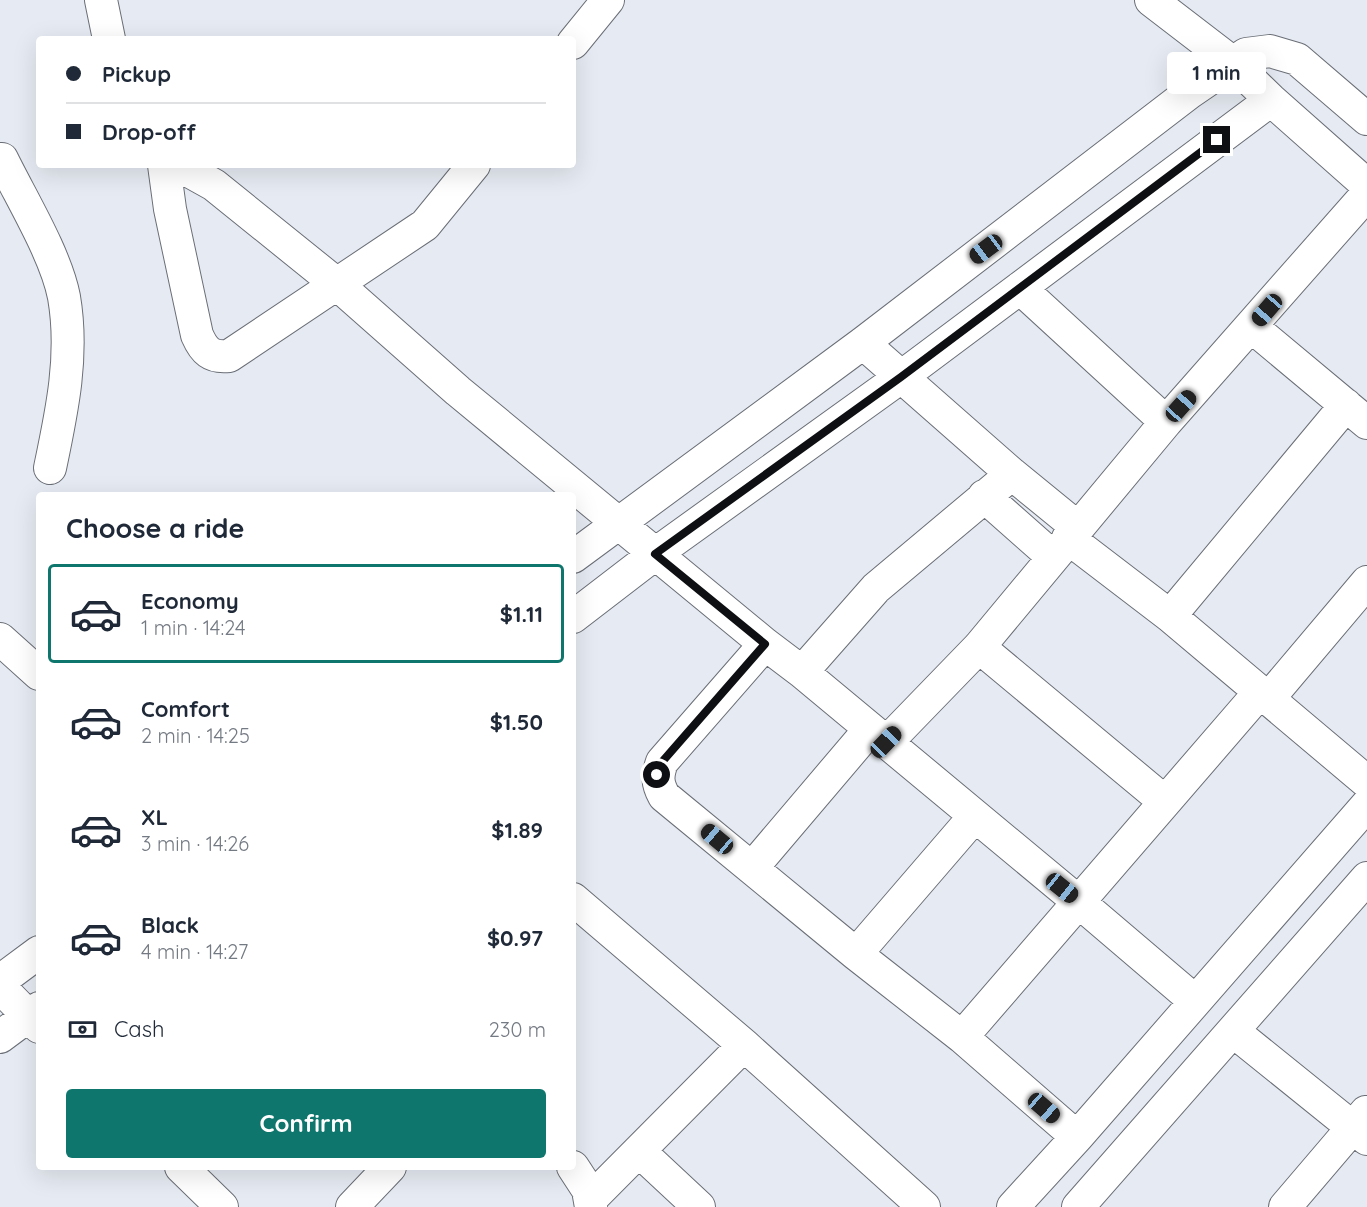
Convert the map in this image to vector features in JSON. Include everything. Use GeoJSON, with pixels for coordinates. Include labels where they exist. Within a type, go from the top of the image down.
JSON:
{"type":"FeatureCollection","features":[{"type":"Feature","properties":{"kind":"street"},"geometry":{"type":"LineString","coordinates":[[101,0],[108,36]]}},
{"type":"Feature","properties":{"kind":"street"},"geometry":{"type":"LineString","coordinates":[[576,39],[608,0]]}},
{"type":"Feature","properties":{"kind":"street"},"geometry":{"type":"LineString","coordinates":[[1150,0],[1233,63],[1367,185]]}},
{"type":"Feature","properties":{"kind":"street"},"geometry":{"type":"LineString","coordinates":[[576,555],[863,343],[1190,93],[1246,54],[1270,51],[1297,59],[1367,119]]}},
{"type":"Feature","properties":{"kind":"street"},"geometry":{"type":"LineString","coordinates":[[576,615],[655,554],[901,377],[1271,100]]}},
{"type":"Feature","properties":{"kind":"street"},"geometry":{"type":"LineString","coordinates":[[1,159],[50,255],[63,295],[69,340],[66,385],[50,468]]}},
{"type":"Feature","properties":{"kind":"street"},"geometry":{"type":"LineString","coordinates":[[164,168],[170,209],[197,335],[202,347],[217,357],[229,356],[425,225],[472,168]]}},
{"type":"Feature","properties":{"kind":"street"},"geometry":{"type":"LineString","coordinates":[[183,168],[214,185],[338,285],[458,392],[802,672],[1195,1001]]}},
{"type":"Feature","properties":{"kind":"street"},"geometry":{"type":"LineString","coordinates":[[752,868],[878,736],[979,647],[1166,422],[1367,194]]}},
{"type":"Feature","properties":{"kind":"street"},"geometry":{"type":"LineString","coordinates":[[1020,288],[1166,422]]}},
{"type":"Feature","properties":{"kind":"street"},"geometry":{"type":"LineString","coordinates":[[1170,616],[1356,414],[1252,327]]}},
{"type":"Feature","properties":{"kind":"street"},"geometry":{"type":"LineString","coordinates":[[863,343],[1012,474],[1066,541]]}},
{"type":"Feature","properties":{"kind":"street"},"geometry":{"type":"LineString","coordinates":[[802,672],[876,588],[1012,474]]}},
{"type":"Feature","properties":{"kind":"street"},"geometry":{"type":"LineString","coordinates":[[984,496],[1066,541],[1170,616],[1264,695],[1367,800],[1014,1207]]}},
{"type":"Feature","properties":{"kind":"street"},"geometry":{"type":"LineString","coordinates":[[962,1037],[1080,903],[1164,801],[1367,582]]}},
{"type":"Feature","properties":{"kind":"street"},"geometry":{"type":"LineString","coordinates":[[765,644],[662,762],[657,775],[664,796],[856,954],[962,1037],[1077,1137]]}},
{"type":"Feature","properties":{"kind":"street"},"geometry":{"type":"LineString","coordinates":[[2,645],[36,672]]}},
{"type":"Feature","properties":{"kind":"street"},"geometry":{"type":"LineString","coordinates":[[979,647],[1164,801]]}},
{"type":"Feature","properties":{"kind":"street"},"geometry":{"type":"LineString","coordinates":[[856,954],[974,817]]}},
{"type":"Feature","properties":{"kind":"street"},"geometry":{"type":"LineString","coordinates":[[1077,1207],[1367,878]]}},
{"type":"Feature","properties":{"kind":"street"},"geometry":{"type":"LineString","coordinates":[[576,902],[744,1045],[924,1207]]}},
{"type":"Feature","properties":{"kind":"street"},"geometry":{"type":"LineString","coordinates":[[0,981],[36,954]]}},
{"type":"Feature","properties":{"kind":"street"},"geometry":{"type":"LineString","coordinates":[[0,987],[35,1017],[0,1037]]}},
{"type":"Feature","properties":{"kind":"street"},"geometry":{"type":"LineString","coordinates":[[1233,1031],[1362,1125],[1285,1207]]}},
{"type":"Feature","properties":{"kind":"street"},"geometry":{"type":"LineString","coordinates":[[575,1170],[583,1180],[591,1204],[639,1150],[744,1045]]}},
{"type":"Feature","properties":{"kind":"street"},"geometry":{"type":"LineString","coordinates":[[639,1150],[699,1207]]}},
{"type":"Feature","properties":{"kind":"street"},"geometry":{"type":"LineString","coordinates":[[184,1170],[222,1207]]}},
{"type":"Feature","properties":{"kind":"street"},"geometry":{"type":"LineString","coordinates":[[352,1207],[387,1170]]}},
{"type":"Feature","properties":{"kind":"route"},"geometry":{"type":"LineString","coordinates":[[657,775],[662,762],[765,644],[655,554],[901,377],[1217,140]]}}]}
